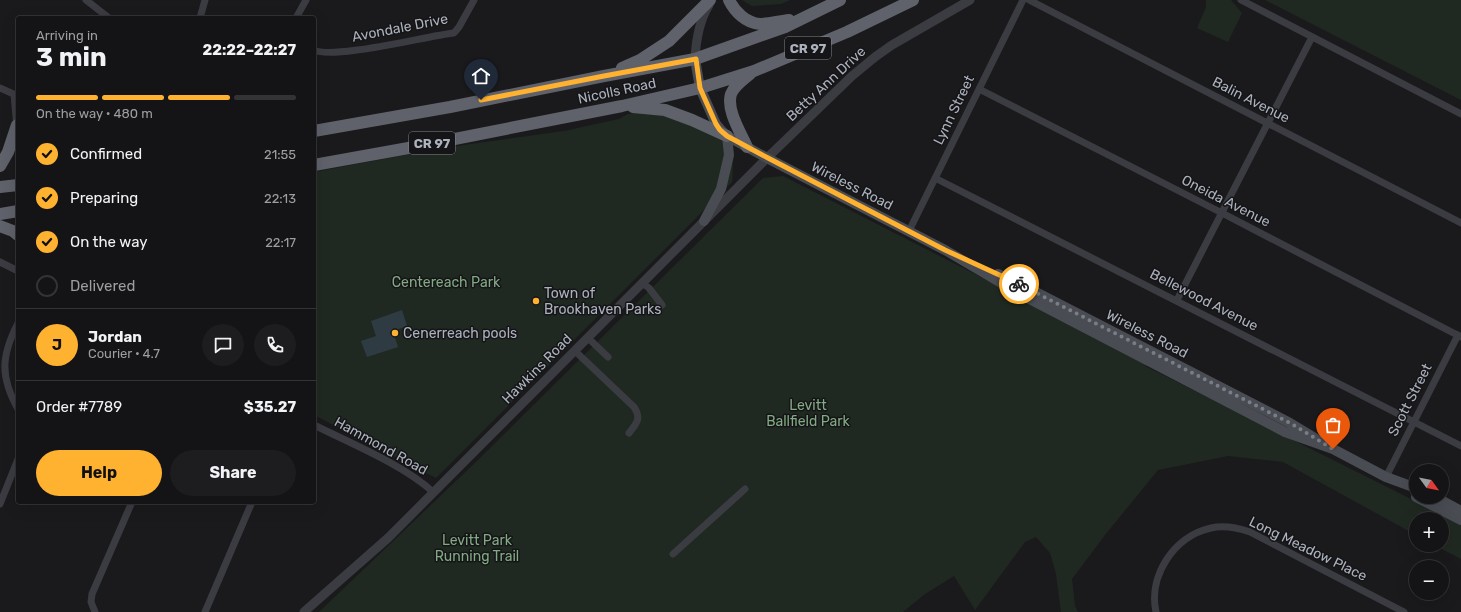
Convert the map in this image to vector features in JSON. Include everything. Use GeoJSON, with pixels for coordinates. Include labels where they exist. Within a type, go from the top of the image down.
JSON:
{"type":"FeatureCollection","features":[{"type":"Feature","properties":{"kind":"highway"},"geometry":{"type":"LineString","coordinates":[[604,76],[640,60],[669,41],[711,0]]}},
{"type":"Feature","properties":{"kind":"highway"},"geometry":{"type":"LineString","coordinates":[[729,0],[734,10],[742,17],[760,24],[802,19]]}},
{"type":"Feature","properties":{"kind":"highway","name":"Nicolls Road"},"geometry":{"type":"LineString","coordinates":[[316,131],[450,107],[696,59],[785,27],[840,0]]}},
{"type":"Feature","properties":{"kind":"highway","name":"Nicolls Road"},"geometry":{"type":"LineString","coordinates":[[316,165],[622,106],[700,88],[754,71],[847,32],[913,0]]}},
{"type":"Feature","properties":{"kind":"highway"},"geometry":{"type":"LineString","coordinates":[[748,147],[734,120],[730,104],[731,94],[738,84],[754,71]]}},
{"type":"Feature","properties":{"kind":"highway"},"geometry":{"type":"LineString","coordinates":[[622,106],[665,110],[692,120],[727,136]]}},
{"type":"Feature","properties":{"kind":"highway"},"geometry":{"type":"LineString","coordinates":[[0,166],[16,134]]}},
{"type":"Feature","properties":{"kind":"highway"},"geometry":{"type":"LineString","coordinates":[[0,187],[16,185]]}},
{"type":"Feature","properties":{"kind":"highway"},"geometry":{"type":"LineString","coordinates":[[0,214],[16,211]]}},
{"type":"Feature","properties":{"kind":"highway"},"geometry":{"type":"LineString","coordinates":[[0,226],[16,233]]}},
{"type":"Feature","properties":{"kind":"main road"},"geometry":{"type":"LineString","coordinates":[[696,59],[700,88],[720,130],[727,136],[768,158]]}},
{"type":"Feature","properties":{"kind":"main road"},"geometry":{"type":"LineString","coordinates":[[704,221],[722,189],[729,155],[727,136]]}},
{"type":"Feature","properties":{"kind":"main road","name":"Wireless Road"},"geometry":{"type":"LineString","coordinates":[[768,158],[945,250],[1033,291],[1290,423],[1333,449],[1386,477],[1409,492]]}},
{"type":"Feature","properties":{"kind":"main road","name":"Wireless Road"},"geometry":{"type":"LineString","coordinates":[[1386,477],[1409,485]]}},
{"type":"Feature","properties":{"kind":"main road","name":"Wireless Road"},"geometry":{"type":"LineString","coordinates":[[1430,504],[1461,520]]}},
{"type":"Feature","properties":{"kind":"main road"},"geometry":{"type":"LineString","coordinates":[[1448,504],[1461,511]]}},
{"type":"Feature","properties":{"kind":"street"},"geometry":{"type":"LineString","coordinates":[[86,0],[106,16]]}},
{"type":"Feature","properties":{"kind":"street"},"geometry":{"type":"LineString","coordinates":[[201,16],[205,0]]}},
{"type":"Feature","properties":{"kind":"street"},"geometry":{"type":"LineString","coordinates":[[297,16],[306,0]]}},
{"type":"Feature","properties":{"kind":"street","name":"Avondale Drive"},"geometry":{"type":"LineString","coordinates":[[316,51],[324,54],[344,52],[454,33],[474,0]]}},
{"type":"Feature","properties":{"kind":"street"},"geometry":{"type":"LineString","coordinates":[[696,59],[696,40],[704,13],[711,0]]}},
{"type":"Feature","properties":{"kind":"street","name":"Betty Ann Drive"},"geometry":{"type":"LineString","coordinates":[[768,158],[866,64],[892,45],[970,0]]}},
{"type":"Feature","properties":{"kind":"street","name":"Lynn Street"},"geometry":{"type":"LineString","coordinates":[[909,230],[1023,0]]}},
{"type":"Feature","properties":{"kind":"street","name":"Balin Avenue"},"geometry":{"type":"LineString","coordinates":[[1029,0],[1461,223]]}},
{"type":"Feature","properties":{"kind":"street"},"geometry":{"type":"LineString","coordinates":[[1241,0],[1461,114]]}},
{"type":"Feature","properties":{"kind":"street"},"geometry":{"type":"LineString","coordinates":[[1177,300],[1312,37]]}},
{"type":"Feature","properties":{"kind":"street"},"geometry":{"type":"LineString","coordinates":[[0,88],[16,96]]}},
{"type":"Feature","properties":{"kind":"street","name":"Oneida Avenue"},"geometry":{"type":"LineString","coordinates":[[979,89],[1459,336]]}},
{"type":"Feature","properties":{"kind":"street","name":"Hawkins Road"},"geometry":{"type":"LineString","coordinates":[[304,612],[388,538],[768,158]]}},
{"type":"Feature","properties":{"kind":"street","name":"Bellewood Avenue"},"geometry":{"type":"LineString","coordinates":[[935,178],[1461,446]]}},
{"type":"Feature","properties":{"kind":"street"},"geometry":{"type":"LineString","coordinates":[[0,262],[16,270]]}},
{"type":"Feature","properties":{"kind":"street"},"geometry":{"type":"LineString","coordinates":[[642,283],[662,305]]}},
{"type":"Feature","properties":{"kind":"street"},"geometry":{"type":"LineString","coordinates":[[16,326],[0,362],[0,382],[9,399],[16,407]]}},
{"type":"Feature","properties":{"kind":"street","name":"Scott Street"},"geometry":{"type":"LineString","coordinates":[[1386,477],[1459,336]]}},
{"type":"Feature","properties":{"kind":"street"},"geometry":{"type":"LineString","coordinates":[[588,338],[608,357]]}},
{"type":"Feature","properties":{"kind":"street"},"geometry":{"type":"LineString","coordinates":[[575,351],[638,412],[638,421],[629,433]]}},
{"type":"Feature","properties":{"kind":"street","name":"Hammond Road"},"geometry":{"type":"LineString","coordinates":[[316,426],[395,466],[424,484],[433,492]]}},
{"type":"Feature","properties":{"kind":"street"},"geometry":{"type":"LineString","coordinates":[[0,504],[16,464]]}},
{"type":"Feature","properties":{"kind":"street"},"geometry":{"type":"LineString","coordinates":[[673,554],[745,489]]}},
{"type":"Feature","properties":{"kind":"street"},"geometry":{"type":"LineString","coordinates":[[95,612],[91,602],[92,594],[131,504]]}},
{"type":"Feature","properties":{"kind":"street"},"geometry":{"type":"LineString","coordinates":[[205,612],[251,504]]}},
{"type":"Feature","properties":{"kind":"street","name":"Long Meadow Place"},"geometry":{"type":"LineString","coordinates":[[1156,612],[1154,598],[1156,582],[1169,556],[1180,543],[1187,538],[1202,531],[1219,527],[1233,528],[1250,532],[1404,612]]}},
{"type":"Feature","properties":{"kind":"green space"},"geometry":{"type":"Polygon","coordinates":[[[742,0],[790,0],[781,4],[752,6],[742,0]]]}},
{"type":"Feature","properties":{"kind":"green space"},"geometry":{"type":"Polygon","coordinates":[[[1206,0],[1231,0],[1242,13],[1228,42],[1197,28],[1206,7],[1206,0]]]}},
{"type":"Feature","properties":{"kind":"green space"},"geometry":{"type":"Polygon","coordinates":[[[1265,0],[1461,0],[1461,100],[1265,0]]]}},
{"type":"Feature","properties":{"kind":"green space","name":"Centereach Park"},"geometry":{"type":"Polygon","coordinates":[[[647,111],[663,112],[717,136],[728,146],[730,150],[733,168],[732,182],[436,478],[316,416],[316,172],[443,148],[564,131],[619,119],[628,114],[647,111]]]}},
{"type":"Feature","properties":{"kind":"green space","name":"Levitt Ballfield Park"},"geometry":{"type":"Polygon","coordinates":[[[783,176],[1147,362],[1145,366],[1409,498],[1409,504],[1421,504],[1437,512],[1409,512],[1409,531],[1283,462],[1228,456],[1158,470],[1105,535],[1072,579],[1075,606],[1078,612],[1061,612],[1056,574],[1050,553],[1036,537],[1025,542],[975,610],[954,576],[925,594],[903,612],[319,612],[479,459],[763,178],[783,176]]]}},
{"type":"Feature","properties":{"kind":"green space","name":"Levitt Ballfield Park"},"geometry":{"type":"Polygon","coordinates":[[[1449,518],[1461,524],[1461,559],[1448,552],[1449,552],[1449,518]]]}},
{"type":"Feature","properties":{"kind":"shaded area"},"geometry":{"type":"Polygon","coordinates":[[[402,310],[407,326],[393,331],[398,347],[367,357],[361,341],[376,336],[371,321],[402,310]]]}},
{"type":"Feature","properties":{"kind":"way so far"},"geometry":{"type":"LineString","coordinates":[[1019,284],[1290,423],[1333,449]]}},
{"type":"Feature","properties":{"kind":"place","name":"Town of Brookhaven Parks"},"geometry":{"type":"Point","coordinates":[536,301]}},
{"type":"Feature","properties":{"kind":"place","name":"Cenerreach pools"},"geometry":{"type":"Point","coordinates":[395,333]}},
{"type":"Feature","properties":{"kind":"route"},"geometry":{"type":"LineString","coordinates":[[481,100],[696,59],[700,88],[716,124],[727,136],[945,250],[1019,284]]}},
{"type":"Feature","properties":{"kind":"park label","name":"Levitt Park Running Trail"},"geometry":{"type":"Point","coordinates":[477,548]}}]}
